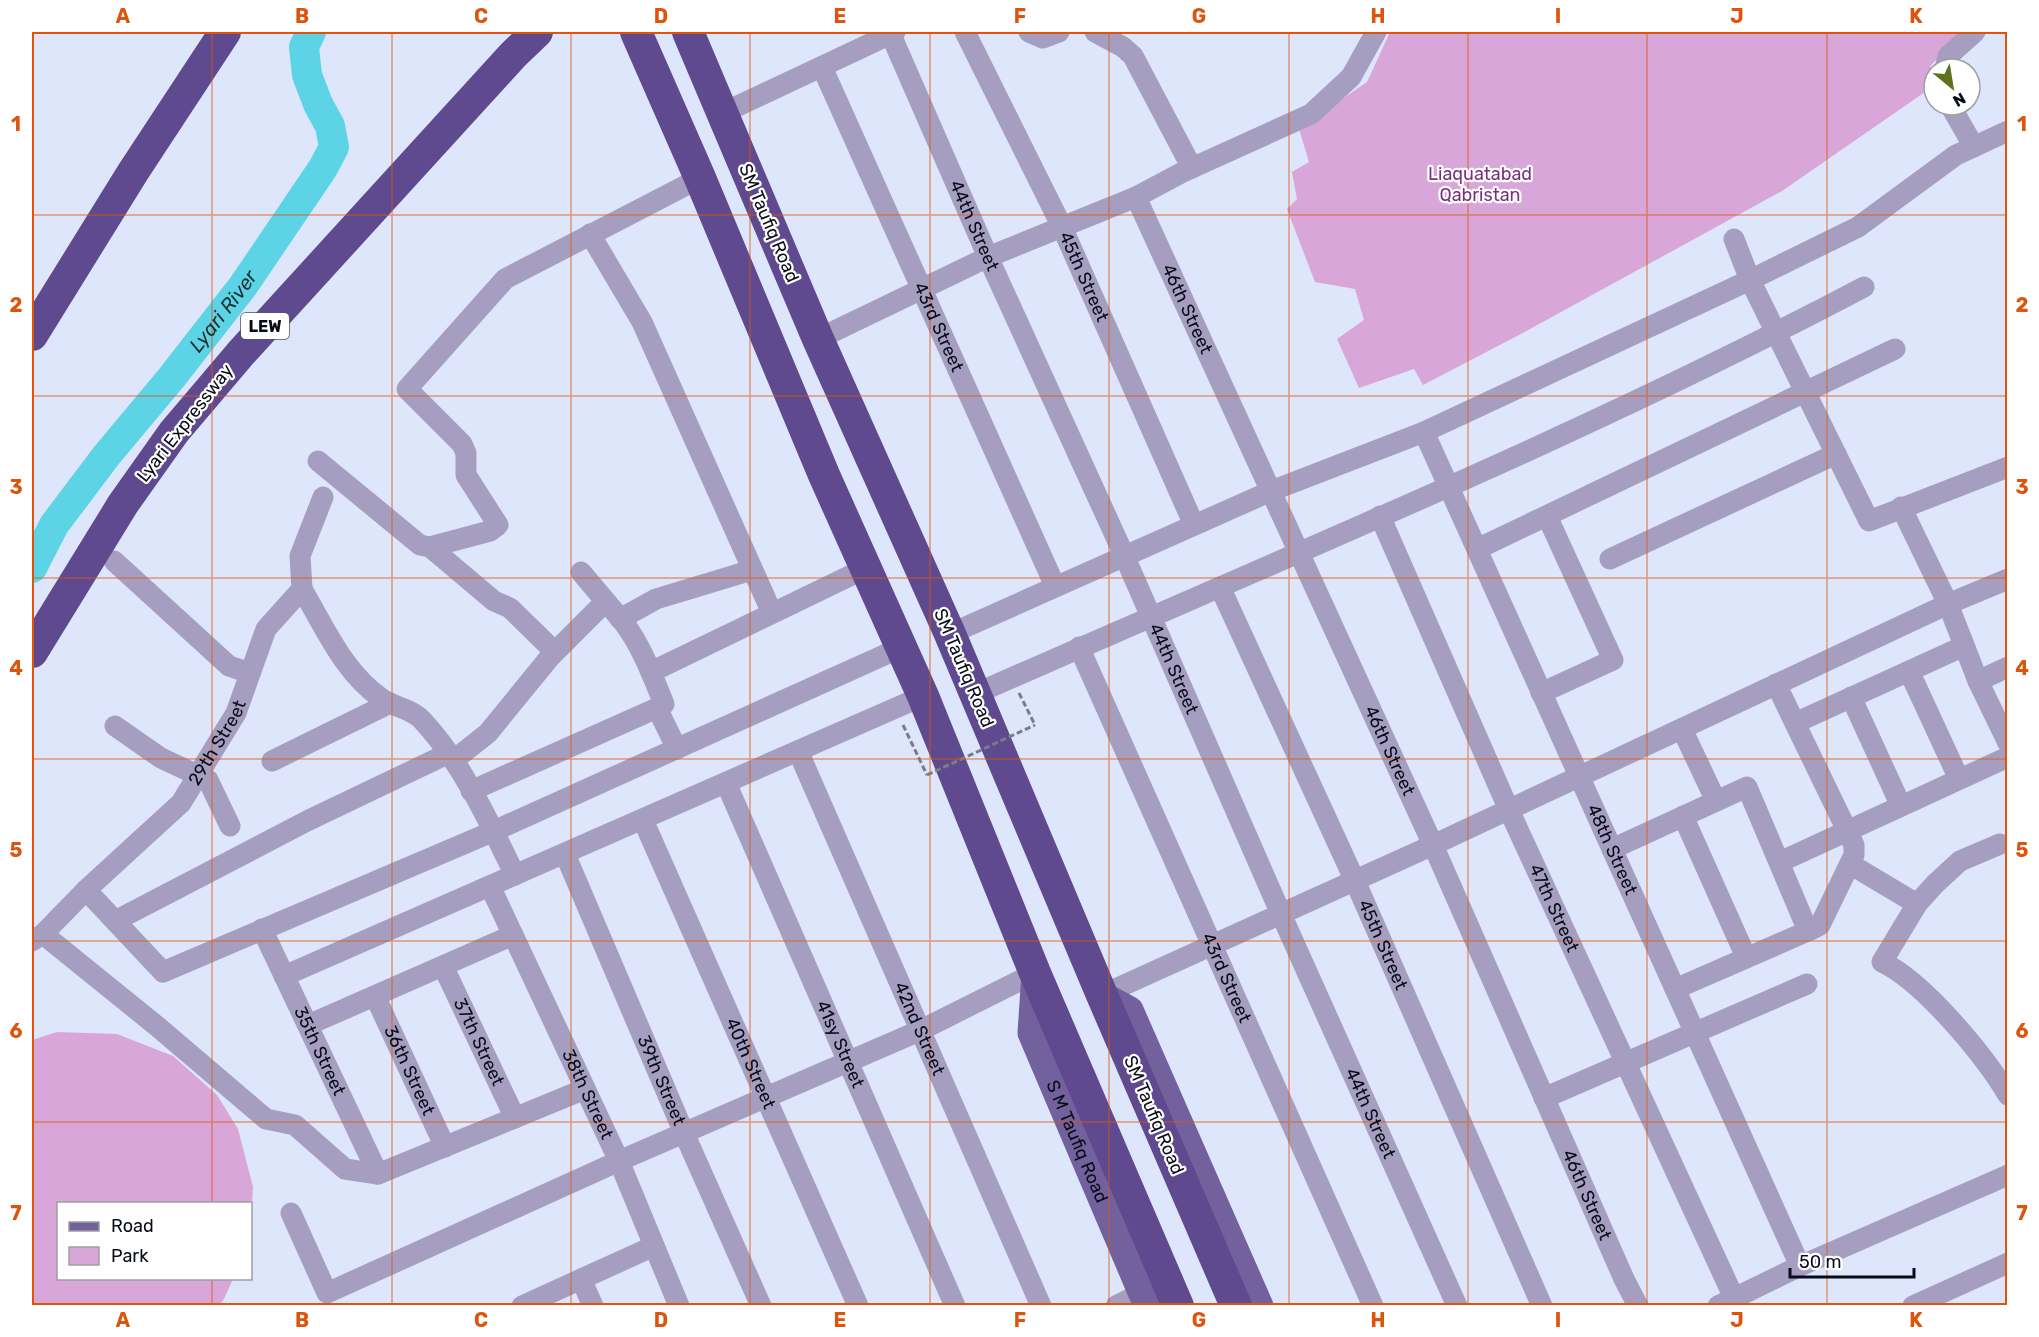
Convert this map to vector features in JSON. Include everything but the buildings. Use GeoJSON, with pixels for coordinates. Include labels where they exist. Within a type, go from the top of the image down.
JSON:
{"type":"FeatureCollection","features":[{"type":"Feature","properties":{"kind":"highway"},"geometry":{"type":"LineString","coordinates":[[32,335],[133,172],[225,32]]}},
{"type":"Feature","properties":{"kind":"highway","name":"Lyari Expressway"},"geometry":{"type":"LineString","coordinates":[[32,652],[123,504],[174,432],[241,353],[505,64],[537,32]]}},
{"type":"Feature","properties":{"kind":"highway"},"geometry":{"type":"LineString","coordinates":[[636,32],[700,178],[824,475],[923,696],[1053,1014],[1159,1296]]}},
{"type":"Feature","properties":{"kind":"highway","name":"SM Taufiq Road"},"geometry":{"type":"LineString","coordinates":[[688,32],[818,339],[950,634],[1236,1305]]}},
{"type":"Feature","properties":{"kind":"main road","name":"S M Taufiq Road"},"geometry":{"type":"LineString","coordinates":[[1035,973],[1031,1033],[1159,1296]]}},
{"type":"Feature","properties":{"kind":"main road"},"geometry":{"type":"LineString","coordinates":[[1102,995],[1130,1010],[1260,1305]]}},
{"type":"Feature","properties":{"kind":"street","name":"45th Street"},"geometry":{"type":"LineString","coordinates":[[965,32],[1062,227],[1194,525]]}},
{"type":"Feature","properties":{"kind":"street"},"geometry":{"type":"LineString","coordinates":[[1029,32],[1043,38],[1059,32]]}},
{"type":"Feature","properties":{"kind":"street"},"geometry":{"type":"LineString","coordinates":[[1095,32],[1123,47],[1132,56],[1192,168]]}},
{"type":"Feature","properties":{"kind":"street"},"geometry":{"type":"LineString","coordinates":[[818,339],[988,257],[1136,197],[1192,168],[1311,114],[1352,76],[1376,32]]}},
{"type":"Feature","properties":{"kind":"street"},"geometry":{"type":"LineString","coordinates":[[1948,57],[1975,32]]}},
{"type":"Feature","properties":{"kind":"street"},"geometry":{"type":"LineString","coordinates":[[723,113],[893,33]]}},
{"type":"Feature","properties":{"kind":"street","name":"44th Street"},"geometry":{"type":"LineString","coordinates":[[893,33],[988,257],[1124,555],[1281,914],[1457,1305]]}},
{"type":"Feature","properties":{"kind":"street","name":"43rd Street"},"geometry":{"type":"LineString","coordinates":[[822,67],[1055,586]]}},
{"type":"Feature","properties":{"kind":"street"},"geometry":{"type":"LineString","coordinates":[[1957,117],[1974,147]]}},
{"type":"Feature","properties":{"kind":"street"},"geometry":{"type":"LineString","coordinates":[[950,634],[1271,491],[1424,432],[1750,280],[1858,227],[1956,155],[2007,131]]}},
{"type":"Feature","properties":{"kind":"street"},"geometry":{"type":"LineString","coordinates":[[318,461],[420,545],[430,547],[490,531],[498,525],[466,475],[466,453],[462,444],[407,389],[505,279],[700,178]]}},
{"type":"Feature","properties":{"kind":"street","name":"46th Street"},"geometry":{"type":"LineString","coordinates":[[1136,197],[1433,845],[1624,1279],[1638,1305]]}},
{"type":"Feature","properties":{"kind":"street"},"geometry":{"type":"LineString","coordinates":[[590,234],[642,322],[772,613]]}},
{"type":"Feature","properties":{"kind":"street"},"geometry":{"type":"LineString","coordinates":[[1734,239],[1750,280],[1869,520],[2007,467]]}},
{"type":"Feature","properties":{"kind":"street"},"geometry":{"type":"LineString","coordinates":[[975,694],[1449,487],[1777,333],[1864,287]]}},
{"type":"Feature","properties":{"kind":"street"},"geometry":{"type":"LineString","coordinates":[[1477,549],[1895,349]]}},
{"type":"Feature","properties":{"kind":"street","name":"48th Street"},"geometry":{"type":"LineString","coordinates":[[1424,432],[1800,1266]]}},
{"type":"Feature","properties":{"kind":"street"},"geometry":{"type":"LineString","coordinates":[[1610,559],[1836,454]]}},
{"type":"Feature","properties":{"kind":"street"},"geometry":{"type":"LineString","coordinates":[[323,497],[300,556],[303,589],[346,666],[382,699],[420,717],[451,757],[494,831],[515,875]]}},
{"type":"Feature","properties":{"kind":"street"},"geometry":{"type":"LineString","coordinates":[[1901,507],[1948,604],[1978,681],[2007,743]]}},
{"type":"Feature","properties":{"kind":"street","name":"47th Street"},"geometry":{"type":"LineString","coordinates":[[1380,516],[1509,810],[1625,1062],[1726,1302]]}},
{"type":"Feature","properties":{"kind":"street"},"geometry":{"type":"LineString","coordinates":[[1541,693],[1613,660],[1547,516]]}},
{"type":"Feature","properties":{"kind":"street"},"geometry":{"type":"LineString","coordinates":[[430,547],[494,601],[510,608],[555,652]]}},
{"type":"Feature","properties":{"kind":"street"},"geometry":{"type":"LineString","coordinates":[[114,561],[229,666],[250,673]]}},
{"type":"Feature","properties":{"kind":"street"},"geometry":{"type":"LineString","coordinates":[[651,672],[866,567]]}},
{"type":"Feature","properties":{"kind":"street"},"geometry":{"type":"LineString","coordinates":[[620,619],[656,599],[752,570]]}},
{"type":"Feature","properties":{"kind":"street"},"geometry":{"type":"LineString","coordinates":[[471,791],[664,704],[651,672],[625,625],[581,572]]}},
{"type":"Feature","properties":{"kind":"street"},"geometry":{"type":"LineString","coordinates":[[1102,995],[1355,881],[1948,604],[2007,579]]}},
{"type":"Feature","properties":{"kind":"street","name":"45th Street"},"geometry":{"type":"LineString","coordinates":[[1220,587],[1355,881],[1542,1305]]}},
{"type":"Feature","properties":{"kind":"street","name":"29th Street"},"geometry":{"type":"LineString","coordinates":[[37,937],[181,803],[236,713],[267,629],[303,589]]}},
{"type":"Feature","properties":{"kind":"street"},"geometry":{"type":"LineString","coordinates":[[115,921],[307,821],[451,757],[488,734],[555,652],[605,602]]}},
{"type":"Feature","properties":{"kind":"street"},"geometry":{"type":"LineString","coordinates":[[1795,723],[1964,646]]}},
{"type":"Feature","properties":{"kind":"street"},"geometry":{"type":"LineString","coordinates":[[86,890],[163,972],[494,831],[902,647]]}},
{"type":"Feature","properties":{"kind":"street","name":"43rd Street"},"geometry":{"type":"LineString","coordinates":[[1079,647],[1373,1305]]}},
{"type":"Feature","properties":{"kind":"street"},"geometry":{"type":"LineString","coordinates":[[1978,681],[2007,667]]}},
{"type":"Feature","properties":{"kind":"street"},"geometry":{"type":"LineString","coordinates":[[1909,671],[1959,779]]}},
{"type":"Feature","properties":{"kind":"street"},"geometry":{"type":"LineString","coordinates":[[1675,989],[1820,925],[1854,855],[1854,844],[1846,832],[1776,684]]}},
{"type":"Feature","properties":{"kind":"street"},"geometry":{"type":"LineString","coordinates":[[284,976],[923,696]]}},
{"type":"Feature","properties":{"kind":"street"},"geometry":{"type":"LineString","coordinates":[[1851,697],[1901,806]]}},
{"type":"Feature","properties":{"kind":"street"},"geometry":{"type":"LineString","coordinates":[[272,761],[390,703]]}},
{"type":"Feature","properties":{"kind":"street"},"geometry":{"type":"LineString","coordinates":[[657,708],[677,749]]}},
{"type":"Feature","properties":{"kind":"street"},"geometry":{"type":"LineString","coordinates":[[115,726],[161,758],[208,780],[230,826]]}},
{"type":"Feature","properties":{"kind":"street"},"geometry":{"type":"LineString","coordinates":[[1682,729],[1716,801]]}},
{"type":"Feature","properties":{"kind":"street","name":"42nd Street"},"geometry":{"type":"LineString","coordinates":[[798,751],[1041,1305]]}},
{"type":"Feature","properties":{"kind":"street"},"geometry":{"type":"LineString","coordinates":[[1780,862],[2007,757]]}},
{"type":"Feature","properties":{"kind":"street","name":"41sy Street"},"geometry":{"type":"LineString","coordinates":[[726,783],[955,1305]]}},
{"type":"Feature","properties":{"kind":"street"},"geometry":{"type":"LineString","coordinates":[[1612,849],[1747,787],[1808,930]]}},
{"type":"Feature","properties":{"kind":"street"},"geometry":{"type":"LineString","coordinates":[[1683,816],[1746,957]]}},
{"type":"Feature","properties":{"kind":"street","name":"40th Street"},"geometry":{"type":"LineString","coordinates":[[643,820],[858,1305]]}},
{"type":"Feature","properties":{"kind":"street"},"geometry":{"type":"LineString","coordinates":[[2000,844],[1960,861],[1917,904],[1882,962],[1896,968],[1939,1008],[1998,1078],[2007,1095]]}},
{"type":"Feature","properties":{"kind":"street","name":"39th Street"},"geometry":{"type":"LineString","coordinates":[[566,854],[684,1133],[761,1305]]}},
{"type":"Feature","properties":{"kind":"street"},"geometry":{"type":"LineString","coordinates":[[1850,864],[1917,904]]}},
{"type":"Feature","properties":{"kind":"street","name":"38th Street"},"geometry":{"type":"LineString","coordinates":[[490,886],[619,1161],[679,1305]]}},
{"type":"Feature","properties":{"kind":"street","name":"35th Street"},"geometry":{"type":"LineString","coordinates":[[262,929],[378,1174]]}},
{"type":"Feature","properties":{"kind":"street"},"geometry":{"type":"LineString","coordinates":[[308,1025],[513,935]]}},
{"type":"Feature","properties":{"kind":"street"},"geometry":{"type":"LineString","coordinates":[[37,937],[158,1027],[267,1119],[295,1125],[345,1169],[378,1174],[585,1089]]}},
{"type":"Feature","properties":{"kind":"street","name":"37th Street"},"geometry":{"type":"LineString","coordinates":[[443,966],[515,1118]]}},
{"type":"Feature","properties":{"kind":"street"},"geometry":{"type":"LineString","coordinates":[[291,1214],[327,1293],[619,1161],[920,1031],[1035,973]]}},
{"type":"Feature","properties":{"kind":"street"},"geometry":{"type":"LineString","coordinates":[[1544,1098],[1807,984]]}},
{"type":"Feature","properties":{"kind":"street","name":"36th Street"},"geometry":{"type":"LineString","coordinates":[[375,996],[445,1147]]}},
{"type":"Feature","properties":{"kind":"street"},"geometry":{"type":"LineString","coordinates":[[1726,1302],[1800,1266],[2007,1175]]}},
{"type":"Feature","properties":{"kind":"street"},"geometry":{"type":"LineString","coordinates":[[522,1305],[654,1246]]}},
{"type":"Feature","properties":{"kind":"street"},"geometry":{"type":"LineString","coordinates":[[1913,1305],[2007,1263]]}},
{"type":"Feature","properties":{"kind":"street"},"geometry":{"type":"LineString","coordinates":[[581,1279],[593,1305]]}},
{"type":"Feature","properties":{"kind":"street"},"geometry":{"type":"LineString","coordinates":[[1116,1305],[1159,1296]]}},
{"type":"Feature","properties":{"kind":"path"},"geometry":{"type":"LineString","coordinates":[[909,737],[927,775],[1035,725],[1020,695]]}},
{"type":"Feature","properties":{"kind":"green space","name":"Liaquatabad Qabristan"},"geometry":{"type":"Polygon","coordinates":[[[1390,32],[1966,32],[1939,57],[1922,57],[1922,94],[1782,191],[1423,385],[1414,369],[1359,388],[1337,339],[1364,320],[1355,289],[1315,282],[1287,209],[1297,199],[1292,172],[1309,162],[1299,129],[1367,82],[1390,32]]]}},
{"type":"Feature","properties":{"kind":"green space"},"geometry":{"type":"Polygon","coordinates":[[[57,1032],[117,1034],[173,1056],[217,1095],[238,1129],[253,1187],[252,1203],[57,1202],[57,1280],[233,1280],[223,1301],[218,1305],[32,1305],[32,1040],[57,1032]]]}},
{"type":"Feature","properties":{"kind":"waterway","name":"Lyari River"},"geometry":{"type":"LineString","coordinates":[[32,568],[54,525],[106,456],[172,377],[243,286],[323,168],[334,147],[330,126],[318,104],[307,75],[304,47],[311,32]]}}]}
